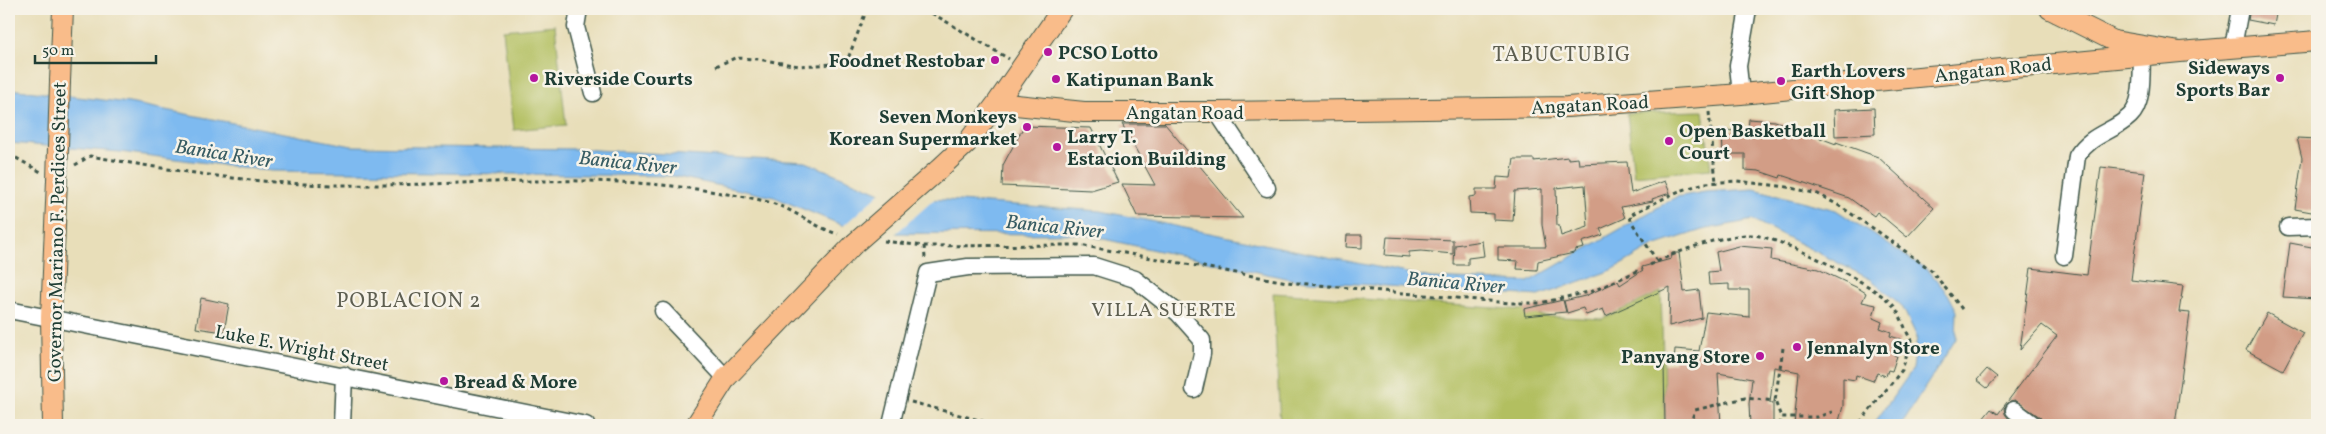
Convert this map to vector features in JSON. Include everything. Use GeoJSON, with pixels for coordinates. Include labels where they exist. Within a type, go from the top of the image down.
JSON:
{"type":"FeatureCollection","features":[{"type":"Feature","properties":{"kind":"main road","name":"Governor Mariano F. Perdices Street"},"geometry":{"type":"LineString","coordinates":[[53,425],[51,318],[53,176],[64,9]]}},
{"type":"Feature","properties":{"kind":"main road"},"geometry":{"type":"LineString","coordinates":[[696,425],[726,378],[849,240],[937,171],[967,143],[1062,9]]}},
{"type":"Feature","properties":{"kind":"main road"},"geometry":{"type":"LineString","coordinates":[[2050,9],[2114,41],[2180,52],[2317,41]]}},
{"type":"Feature","properties":{"kind":"main road","name":"Angatan Road"},"geometry":{"type":"LineString","coordinates":[[997,103],[1084,112],[1567,107],[1741,94],[2180,52]]}},
{"type":"Feature","properties":{"kind":"street"},"geometry":{"type":"LineString","coordinates":[[578,9],[576,27],[593,93]]}},
{"type":"Feature","properties":{"kind":"street"},"geometry":{"type":"LineString","coordinates":[[1741,94],[1738,66],[1748,9]]}},
{"type":"Feature","properties":{"kind":"street"},"geometry":{"type":"LineString","coordinates":[[2233,48],[2240,9]]}},
{"type":"Feature","properties":{"kind":"street"},"geometry":{"type":"LineString","coordinates":[[2064,256],[2077,156],[2085,144],[2131,115],[2138,100],[2142,55]]}},
{"type":"Feature","properties":{"kind":"street"},"geometry":{"type":"LineString","coordinates":[[1217,112],[1267,188]]}},
{"type":"Feature","properties":{"kind":"street"},"geometry":{"type":"LineString","coordinates":[[2288,227],[2317,226]]}},
{"type":"Feature","properties":{"kind":"street"},"geometry":{"type":"LineString","coordinates":[[891,425],[928,273],[968,267],[1094,266],[1135,279],[1178,313],[1202,340],[1202,354],[1194,389]]}},
{"type":"Feature","properties":{"kind":"street","name":"Luke E. Wright Street"},"geometry":{"type":"LineString","coordinates":[[9,310],[344,375],[586,425]]}},
{"type":"Feature","properties":{"kind":"street"},"geometry":{"type":"LineString","coordinates":[[663,312],[726,378]]}},
{"type":"Feature","properties":{"kind":"street"},"geometry":{"type":"LineString","coordinates":[[342,425],[344,375]]}},
{"type":"Feature","properties":{"kind":"street"},"geometry":{"type":"LineString","coordinates":[[2014,410],[2034,425]]}},
{"type":"Feature","properties":{"kind":"path"},"geometry":{"type":"LineString","coordinates":[[716,66],[735,58],[758,59],[799,66],[833,64],[849,56],[867,9]]}},
{"type":"Feature","properties":{"kind":"path"},"geometry":{"type":"LineString","coordinates":[[924,9],[1022,67]]}},
{"type":"Feature","properties":{"kind":"path"},"geometry":{"type":"LineString","coordinates":[[1707,97],[1716,182]]}},
{"type":"Feature","properties":{"kind":"path"},"geometry":{"type":"LineString","coordinates":[[9,154],[40,172],[53,176]]}},
{"type":"Feature","properties":{"kind":"path"},"geometry":{"type":"LineString","coordinates":[[73,166],[90,156],[182,172],[253,180],[336,185],[611,181],[719,193],[779,206],[849,240]]}},
{"type":"Feature","properties":{"kind":"path"},"geometry":{"type":"LineString","coordinates":[[1657,261],[1631,221],[1630,215],[1677,192],[1704,183],[1737,181],[1787,187],[1818,194],[1838,205],[1931,270],[1962,309]]}},
{"type":"Feature","properties":{"kind":"path"},"geometry":{"type":"LineString","coordinates":[[1650,265],[1714,241],[1751,234],[1772,238],[1848,274],[1896,308],[1911,340],[1902,370],[1858,425]]}},
{"type":"Feature","properties":{"kind":"path"},"geometry":{"type":"LineString","coordinates":[[880,241],[924,246]]}},
{"type":"Feature","properties":{"kind":"path"},"geometry":{"type":"LineString","coordinates":[[1330,287],[1509,303],[1540,303],[1593,291],[1642,269]]}},
{"type":"Feature","properties":{"kind":"path"},"geometry":{"type":"LineString","coordinates":[[1780,425],[1781,417],[1775,401],[1783,348]]}},
{"type":"Feature","properties":{"kind":"path"},"geometry":{"type":"LineString","coordinates":[[1690,425],[1695,410],[1746,398],[1775,401]]}},
{"type":"Feature","properties":{"kind":"path"},"geometry":{"type":"LineString","coordinates":[[898,399],[986,422]]}},
{"type":"Feature","properties":{"kind":"path"},"geometry":{"type":"LineString","coordinates":[[1781,417],[1818,418],[1832,412]]}},
{"type":"Feature","properties":{"kind":"green space","name":"Riverside Courts"},"geometry":{"type":"Polygon","coordinates":[[[555,25],[566,125],[514,130],[503,30],[555,25]]]}},
{"type":"Feature","properties":{"kind":"green space","name":"Open Basketball Court"},"geometry":{"type":"Polygon","coordinates":[[[1703,111],[1711,169],[1634,176],[1627,113],[1703,111]]]}},
{"type":"Feature","properties":{"kind":"green space"},"geometry":{"type":"Polygon","coordinates":[[[1661,292],[1665,425],[1280,425],[1273,293],[1539,311],[1540,316],[1602,319],[1661,292]]]}},
{"type":"Feature","properties":{"kind":"water","name":"Banica River"},"geometry":{"type":"Polygon","coordinates":[[[9,89],[129,103],[352,146],[579,149],[806,162],[888,196],[1101,211],[1431,278],[1528,282],[1676,197],[1705,192],[1754,189],[1836,210],[1929,271],[1948,294],[1957,311],[1956,339],[1901,425],[1873,425],[1913,369],[1917,337],[1902,306],[1872,280],[1753,220],[1702,230],[1653,246],[1612,270],[1539,296],[1295,280],[1080,234],[861,233],[774,197],[673,176],[271,171],[120,152],[9,143],[9,89]]]}},
{"type":"Feature","properties":{"kind":"pier"},"geometry":{"type":"Polygon","coordinates":[[[882,191],[937,197],[893,236],[860,236],[841,228],[882,191]]]}},
{"type":"Feature","properties":{"kind":"building"},"geometry":{"type":"Polygon","coordinates":[[[2250,9],[2277,9],[2274,25],[2248,20],[2250,9]]]}},
{"type":"Feature","properties":{"kind":"building"},"geometry":{"type":"Polygon","coordinates":[[[1874,108],[1875,134],[1835,136],[1834,110],[1874,108]]]}},
{"type":"Feature","properties":{"kind":"building"},"geometry":{"type":"Polygon","coordinates":[[[1749,119],[1775,121],[1836,144],[1836,142],[1878,157],[1934,208],[1907,237],[1877,212],[1874,216],[1849,198],[1781,175],[1780,178],[1759,171],[1745,170],[1745,154],[1723,154],[1722,131],[1748,130],[1749,119]]]}},
{"type":"Feature","properties":{"kind":"building"},"geometry":{"type":"Polygon","coordinates":[[[1122,124],[1165,124],[1243,218],[1137,216],[1122,184],[1155,185],[1122,124]]]}},
{"type":"Feature","properties":{"kind":"building","name":"Larry T. Estacion Building"},"geometry":{"type":"Polygon","coordinates":[[[1024,126],[1091,128],[1118,182],[1091,190],[1002,186],[1003,165],[1024,126]]]}},
{"type":"Feature","properties":{"kind":"building"},"geometry":{"type":"Polygon","coordinates":[[[2297,138],[2317,139],[2317,213],[2295,209],[2302,158],[2297,138]]]}},
{"type":"Feature","properties":{"kind":"building"},"geometry":{"type":"Polygon","coordinates":[[[1568,157],[1568,159],[1578,158],[1579,164],[1627,162],[1631,193],[1665,181],[1670,193],[1652,199],[1653,201],[1621,207],[1625,218],[1600,229],[1603,235],[1582,242],[1584,248],[1575,250],[1574,253],[1538,261],[1537,270],[1517,269],[1518,261],[1498,260],[1498,247],[1546,247],[1542,225],[1542,189],[1515,191],[1513,221],[1494,220],[1494,214],[1470,213],[1469,197],[1476,196],[1476,189],[1496,189],[1497,177],[1511,178],[1514,159],[1534,159],[1534,161],[1568,157]],[[1585,185],[1556,188],[1557,226],[1559,226],[1561,236],[1588,227],[1585,185]]]}},
{"type":"Feature","properties":{"kind":"building"},"geometry":{"type":"Polygon","coordinates":[[[2101,167],[2145,172],[2131,280],[2183,286],[2179,312],[2190,313],[2175,425],[2044,425],[2040,417],[2015,400],[2010,401],[2004,408],[2005,414],[2009,419],[2007,421],[2012,425],[1978,425],[1991,409],[1998,414],[2057,336],[2042,325],[2020,350],[2031,268],[2087,275],[2101,167]]]}},
{"type":"Feature","properties":{"kind":"building"},"geometry":{"type":"Polygon","coordinates":[[[1347,235],[1362,235],[1362,248],[1346,247],[1347,235]]]}},
{"type":"Feature","properties":{"kind":"building"},"geometry":{"type":"Polygon","coordinates":[[[1387,237],[1453,240],[1453,254],[1421,251],[1409,252],[1409,257],[1385,255],[1387,237]]]}},
{"type":"Feature","properties":{"kind":"building"},"geometry":{"type":"Polygon","coordinates":[[[1482,241],[1484,256],[1468,258],[1468,265],[1454,265],[1455,245],[1482,241]]]}},
{"type":"Feature","properties":{"kind":"building"},"geometry":{"type":"Polygon","coordinates":[[[2290,243],[2317,248],[2317,299],[2283,297],[2290,243]]]}},
{"type":"Feature","properties":{"kind":"building"},"geometry":{"type":"Polygon","coordinates":[[[1739,246],[1772,249],[1771,260],[1818,269],[1858,288],[1866,293],[1862,302],[1876,305],[1873,318],[1882,322],[1880,328],[1891,332],[1890,336],[1900,339],[1894,355],[1897,356],[1892,371],[1888,370],[1886,376],[1877,373],[1873,381],[1856,375],[1855,380],[1843,378],[1843,406],[1838,425],[1794,425],[1799,372],[1774,367],[1770,403],[1773,403],[1773,425],[1750,425],[1749,404],[1752,379],[1718,373],[1721,425],[1665,425],[1664,364],[1674,363],[1675,349],[1699,351],[1706,312],[1749,317],[1749,290],[1729,290],[1729,284],[1709,285],[1708,272],[1719,271],[1716,252],[1739,246]]]}},
{"type":"Feature","properties":{"kind":"building"},"geometry":{"type":"Polygon","coordinates":[[[1672,253],[1679,253],[1684,292],[1699,290],[1702,318],[1669,326],[1670,287],[1606,316],[1603,309],[1586,315],[1583,308],[1567,313],[1564,301],[1585,296],[1618,281],[1620,285],[1643,270],[1642,267],[1671,259],[1672,253]]]}},
{"type":"Feature","properties":{"kind":"building"},"geometry":{"type":"Polygon","coordinates":[[[201,298],[229,304],[224,332],[196,328],[201,298]]]}},
{"type":"Feature","properties":{"kind":"building"},"geometry":{"type":"Polygon","coordinates":[[[1563,300],[1566,312],[1525,316],[1524,309],[1563,300]]]}},
{"type":"Feature","properties":{"kind":"building"},"geometry":{"type":"Polygon","coordinates":[[[2267,313],[2303,333],[2283,370],[2246,350],[2267,313]]]}},
{"type":"Feature","properties":{"kind":"building"},"geometry":{"type":"Polygon","coordinates":[[[1987,369],[1997,377],[1987,388],[1977,380],[1987,369]]]}},
{"type":"Feature","properties":{"kind":"place","name":"PCSO Lotto"},"geometry":{"type":"Point","coordinates":[1048,52]}},
{"type":"Feature","properties":{"kind":"place","name":"Foodnet Restobar"},"geometry":{"type":"Point","coordinates":[995,60]}},
{"type":"Feature","properties":{"kind":"place","name":"Riverside Courts"},"geometry":{"type":"Point","coordinates":[534,78]}},
{"type":"Feature","properties":{"kind":"place","name":"Sideways Sports Bar"},"geometry":{"type":"Point","coordinates":[2280,78]}},
{"type":"Feature","properties":{"kind":"place","name":"Katipunan Bank"},"geometry":{"type":"Point","coordinates":[1056,79]}},
{"type":"Feature","properties":{"kind":"place","name":"Earth Lovers Gift Shop"},"geometry":{"type":"Point","coordinates":[1781,81]}},
{"type":"Feature","properties":{"kind":"place","name":"Seven Monkeys Korean Supermarket"},"geometry":{"type":"Point","coordinates":[1027,127]}},
{"type":"Feature","properties":{"kind":"place","name":"Open Basketball Court"},"geometry":{"type":"Point","coordinates":[1669,141]}},
{"type":"Feature","properties":{"kind":"place","name":"Larry T. Estacion Building"},"geometry":{"type":"Point","coordinates":[1057,147]}},
{"type":"Feature","properties":{"kind":"place","name":"Jennalyn Store"},"geometry":{"type":"Point","coordinates":[1797,347]}},
{"type":"Feature","properties":{"kind":"place","name":"Panyang Store"},"geometry":{"type":"Point","coordinates":[1760,356]}},
{"type":"Feature","properties":{"kind":"place","name":"Bread & More"},"geometry":{"type":"Point","coordinates":[444,381]}},
{"type":"Feature","properties":{"kind":"district","name":"TABUCTUBIG"},"geometry":{"type":"Point","coordinates":[1562,54]}},
{"type":"Feature","properties":{"kind":"district","name":"POBLACION 2"},"geometry":{"type":"Point","coordinates":[409,300]}},
{"type":"Feature","properties":{"kind":"district","name":"VILLA SUERTE"},"geometry":{"type":"Point","coordinates":[1164,309]}}]}
